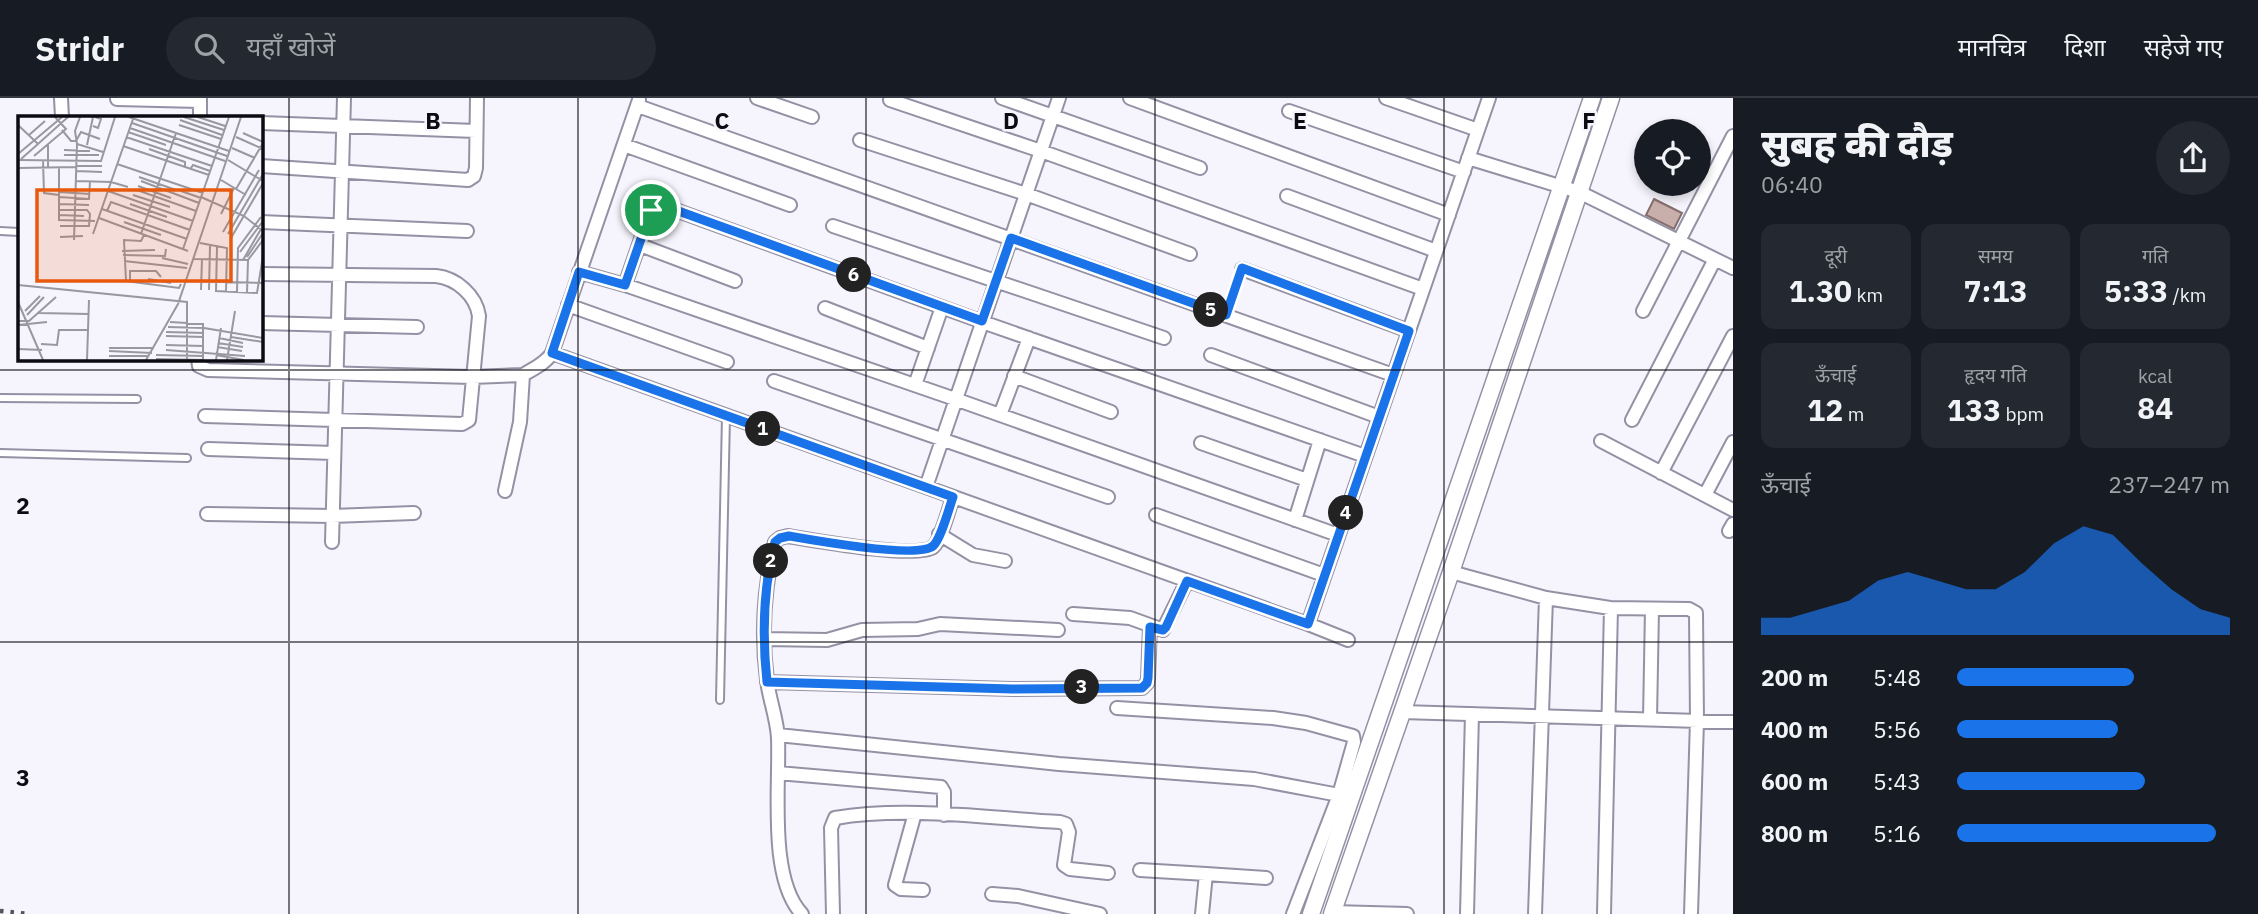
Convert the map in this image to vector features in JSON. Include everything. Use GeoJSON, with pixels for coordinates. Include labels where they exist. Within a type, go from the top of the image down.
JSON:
{"type":"FeatureCollection","features":[{"type":"Feature","properties":{"kind":"street"},"geometry":{"type":"LineString","coordinates":[[61,98],[62,116]]}},
{"type":"Feature","properties":{"kind":"street"},"geometry":{"type":"LineString","coordinates":[[332,542],[337,275],[344,98]]}},
{"type":"Feature","properties":{"kind":"street"},"geometry":{"type":"LineString","coordinates":[[262,166],[468,180],[474,176],[476,168],[477,98]]}},
{"type":"Feature","properties":{"kind":"street"},"geometry":{"type":"LineString","coordinates":[[757,98],[812,117]]}},
{"type":"Feature","properties":{"kind":"street"},"geometry":{"type":"LineString","coordinates":[[1002,98],[1200,168]]}},
{"type":"Feature","properties":{"kind":"street"},"geometry":{"type":"LineString","coordinates":[[926,487],[1059,98]]}},
{"type":"Feature","properties":{"kind":"street"},"geometry":{"type":"LineString","coordinates":[[1130,98],[1448,215]]}},
{"type":"Feature","properties":{"kind":"street"},"geometry":{"type":"LineString","coordinates":[[1386,98],[1478,130]]}},
{"type":"Feature","properties":{"kind":"street"},"geometry":{"type":"LineString","coordinates":[[1308,624],[1489,98]]}},
{"type":"Feature","properties":{"kind":"street"},"geometry":{"type":"LineString","coordinates":[[1311,914],[1592,98]]}},
{"type":"Feature","properties":{"kind":"street"},"geometry":{"type":"LineString","coordinates":[[1407,914],[1332,913],[1451,572],[1611,98]]}},
{"type":"Feature","properties":{"kind":"street"},"geometry":{"type":"LineString","coordinates":[[117,99],[200,100]]}},
{"type":"Feature","properties":{"kind":"street"},"geometry":{"type":"LineString","coordinates":[[890,100],[1041,151],[1423,289]]}},
{"type":"Feature","properties":{"kind":"street"},"geometry":{"type":"LineString","coordinates":[[198,360],[199,366],[208,370],[472,377],[523,375],[552,353],[639,102],[1394,375]]}},
{"type":"Feature","properties":{"kind":"street"},"geometry":{"type":"LineString","coordinates":[[1289,111],[1464,172]]}},
{"type":"Feature","properties":{"kind":"street"},"geometry":{"type":"LineString","coordinates":[[262,123],[476,131]]}},
{"type":"Feature","properties":{"kind":"street"},"geometry":{"type":"LineString","coordinates":[[1643,311],[1733,135]]}},
{"type":"Feature","properties":{"kind":"street"},"geometry":{"type":"LineString","coordinates":[[860,140],[1026,194],[1189,254]]}},
{"type":"Feature","properties":{"kind":"street"},"geometry":{"type":"LineString","coordinates":[[624,145],[790,205]]}},
{"type":"Feature","properties":{"kind":"street"},"geometry":{"type":"LineString","coordinates":[[1468,158],[1580,192],[1733,268]]}},
{"type":"Feature","properties":{"kind":"street"},"geometry":{"type":"LineString","coordinates":[[1287,196],[1436,251]]}},
{"type":"Feature","properties":{"kind":"street"},"geometry":{"type":"LineString","coordinates":[[625,285],[651,210],[659,204],[1028,338],[1366,456]]}},
{"type":"Feature","properties":{"kind":"street"},"geometry":{"type":"LineString","coordinates":[[262,222],[467,230]]}},
{"type":"Feature","properties":{"kind":"street"},"geometry":{"type":"LineString","coordinates":[[833,226],[1164,338]]}},
{"type":"Feature","properties":{"kind":"street"},"geometry":{"type":"LineString","coordinates":[[640,245],[735,281]]}},
{"type":"Feature","properties":{"kind":"street"},"geometry":{"type":"LineString","coordinates":[[1632,420],[1715,259]]}},
{"type":"Feature","properties":{"kind":"street"},"geometry":{"type":"LineString","coordinates":[[1242,268],[1409,331]]}},
{"type":"Feature","properties":{"kind":"street"},"geometry":{"type":"LineString","coordinates":[[579,272],[625,285],[956,399],[1338,535]]}},
{"type":"Feature","properties":{"kind":"street"},"geometry":{"type":"LineString","coordinates":[[205,416],[466,422],[470,415],[479,324],[478,307],[455,281],[436,276],[262,274]]}},
{"type":"Feature","properties":{"kind":"street"},"geometry":{"type":"LineString","coordinates":[[568,305],[727,362]]}},
{"type":"Feature","properties":{"kind":"street"},"geometry":{"type":"LineString","coordinates":[[915,385],[942,307]]}},
{"type":"Feature","properties":{"kind":"street"},"geometry":{"type":"LineString","coordinates":[[825,308],[928,348]]}},
{"type":"Feature","properties":{"kind":"street"},"geometry":{"type":"LineString","coordinates":[[262,323],[417,327]]}},
{"type":"Feature","properties":{"kind":"street"},"geometry":{"type":"LineString","coordinates":[[1661,473],[1733,336]]}},
{"type":"Feature","properties":{"kind":"street"},"geometry":{"type":"LineString","coordinates":[[1000,415],[1028,338]]}},
{"type":"Feature","properties":{"kind":"street"},"geometry":{"type":"LineString","coordinates":[[552,353],[1348,640]]}},
{"type":"Feature","properties":{"kind":"street"},"geometry":{"type":"LineString","coordinates":[[1211,355],[1379,417]]}},
{"type":"Feature","properties":{"kind":"street"},"geometry":{"type":"LineString","coordinates":[[505,491],[520,422],[523,375]]}},
{"type":"Feature","properties":{"kind":"street"},"geometry":{"type":"LineString","coordinates":[[1014,376],[1111,412]]}},
{"type":"Feature","properties":{"kind":"street"},"geometry":{"type":"LineString","coordinates":[[774,381],[1108,497]]}},
{"type":"Feature","properties":{"kind":"street"},"geometry":{"type":"LineString","coordinates":[[1295,520],[1320,440]]}},
{"type":"Feature","properties":{"kind":"street"},"geometry":{"type":"LineString","coordinates":[[1601,441],[1733,510]]}},
{"type":"Feature","properties":{"kind":"street"},"geometry":{"type":"LineString","coordinates":[[1705,495],[1733,442]]}},
{"type":"Feature","properties":{"kind":"street"},"geometry":{"type":"LineString","coordinates":[[1201,443],[1307,480]]}},
{"type":"Feature","properties":{"kind":"street"},"geometry":{"type":"LineString","coordinates":[[208,449],[334,453]]}},
{"type":"Feature","properties":{"kind":"street"},"geometry":{"type":"LineString","coordinates":[[802,914],[795,907],[781,861],[778,735],[767,682],[764,639],[766,586],[775,542],[789,536],[877,548],[916,551],[932,548],[953,497]]}},
{"type":"Feature","properties":{"kind":"street"},"geometry":{"type":"LineString","coordinates":[[207,514],[332,516],[414,513]]}},
{"type":"Feature","properties":{"kind":"street"},"geometry":{"type":"LineString","coordinates":[[1156,514],[1325,575]]}},
{"type":"Feature","properties":{"kind":"street"},"geometry":{"type":"LineString","coordinates":[[939,534],[973,555],[1005,561]]}},
{"type":"Feature","properties":{"kind":"street"},"geometry":{"type":"LineString","coordinates":[[1451,572],[1546,598],[1611,608],[1689,609],[1696,613],[1697,721],[1691,914]]}},
{"type":"Feature","properties":{"kind":"street"},"geometry":{"type":"LineString","coordinates":[[1073,614],[1130,618],[1163,630],[1187,581]]}},
{"type":"Feature","properties":{"kind":"street"},"geometry":{"type":"LineString","coordinates":[[1535,914],[1546,598]]}},
{"type":"Feature","properties":{"kind":"street"},"geometry":{"type":"LineString","coordinates":[[1604,914],[1611,608]]}},
{"type":"Feature","properties":{"kind":"street"},"geometry":{"type":"LineString","coordinates":[[1650,719],[1652,608]]}},
{"type":"Feature","properties":{"kind":"street"},"geometry":{"type":"LineString","coordinates":[[764,639],[827,639],[862,630],[918,629],[940,624],[1058,630]]}},
{"type":"Feature","properties":{"kind":"street"},"geometry":{"type":"LineString","coordinates":[[767,682],[1012,689],[1142,688],[1148,678],[1150,627]]}},
{"type":"Feature","properties":{"kind":"street"},"geometry":{"type":"LineString","coordinates":[[1117,708],[1273,719],[1306,723],[1353,736],[1354,742],[1339,794],[1293,914]]}},
{"type":"Feature","properties":{"kind":"street"},"geometry":{"type":"LineString","coordinates":[[1402,712],[1733,722]]}},
{"type":"Feature","properties":{"kind":"street"},"geometry":{"type":"LineString","coordinates":[[1466,914],[1472,714]]}},
{"type":"Feature","properties":{"kind":"street"},"geometry":{"type":"LineString","coordinates":[[778,735],[1059,764],[1254,779],[1339,794]]}},
{"type":"Feature","properties":{"kind":"street"},"geometry":{"type":"LineString","coordinates":[[778,774],[941,787],[944,792],[944,815]]}},
{"type":"Feature","properties":{"kind":"street"},"geometry":{"type":"LineString","coordinates":[[915,813],[895,885],[901,889],[923,890]]}},
{"type":"Feature","properties":{"kind":"street"},"geometry":{"type":"LineString","coordinates":[[833,914],[832,821],[853,815],[915,813],[1060,822],[1066,824],[1069,832],[1064,866],[1108,873]]}},
{"type":"Feature","properties":{"kind":"street"},"geometry":{"type":"LineString","coordinates":[[1140,870],[1266,878]]}},
{"type":"Feature","properties":{"kind":"street"},"geometry":{"type":"LineString","coordinates":[[1202,914],[1206,874]]}},
{"type":"Feature","properties":{"kind":"street"},"geometry":{"type":"LineString","coordinates":[[992,894],[1028,898],[1100,914]]}},
{"type":"Feature","properties":{"kind":"lane"},"geometry":{"type":"LineString","coordinates":[[0,231],[18,232]]}},
{"type":"Feature","properties":{"kind":"lane"},"geometry":{"type":"LineString","coordinates":[[0,398],[137,399]]}},
{"type":"Feature","properties":{"kind":"lane"},"geometry":{"type":"LineString","coordinates":[[720,700],[726,415]]}},
{"type":"Feature","properties":{"kind":"lane"},"geometry":{"type":"LineString","coordinates":[[0,453],[187,458]]}},
{"type":"Feature","properties":{"kind":"path"},"geometry":{"type":"LineString","coordinates":[[1226,315],[1242,268]]}},
{"type":"Feature","properties":{"kind":"building"},"geometry":{"type":"Polygon","coordinates":[[[1654,199],[1682,213],[1674,229],[1646,215],[1654,199]]]}},
{"type":"Feature","properties":{"kind":"railway"},"geometry":{"type":"LineString","coordinates":[[0,911],[29,914]]}},
{"type":"Feature","properties":{"kind":"route"},"geometry":{"type":"LineString","coordinates":[[659,204],[664,205],[982,321],[1011,238],[1226,315],[1242,268],[1409,331],[1308,624],[1187,581],[1166,627],[1158,630],[1150,627],[1148,678],[1142,688],[1012,689],[767,682],[764,648],[766,586],[775,542],[789,536],[890,550],[926,550],[936,543],[953,497],[552,353],[579,272],[625,285],[651,210],[659,204]]}}]}
